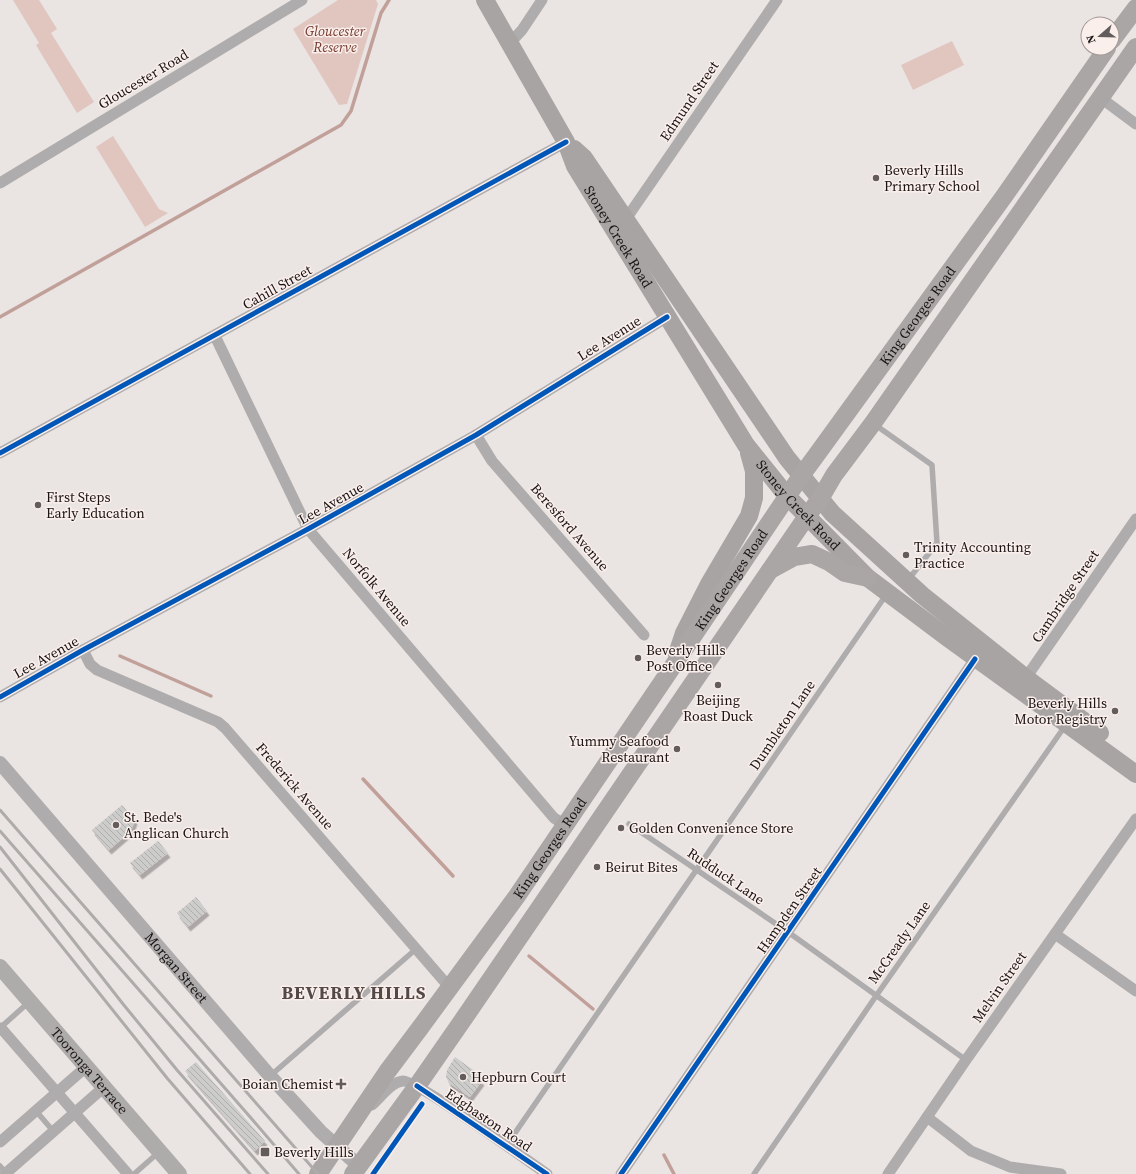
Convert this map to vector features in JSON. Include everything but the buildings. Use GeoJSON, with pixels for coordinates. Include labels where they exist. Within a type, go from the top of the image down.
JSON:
{"type":"FeatureCollection","features":[{"type":"Feature","properties":{"kind":"highway"},"geometry":{"type":"LineString","coordinates":[[1120,29],[1136,8]]}},
{"type":"Feature","properties":{"kind":"highway","name":"King Georges Road"},"geometry":{"type":"LineString","coordinates":[[356,1170],[417,1086],[770,571],[806,516],[820,499],[834,475],[873,423],[1136,46]]}},
{"type":"Feature","properties":{"kind":"highway","name":"King Georges Road"},"geometry":{"type":"LineString","coordinates":[[320,1171],[387,1072],[517,896],[672,669],[801,476],[1005,195],[1101,56]]}},
{"type":"Feature","properties":{"kind":"highway"},"geometry":{"type":"LineString","coordinates":[[770,571],[794,558],[812,554],[829,562],[845,573],[868,578]]}},
{"type":"Feature","properties":{"kind":"main road","name":"Stoney Creek Road"},"geometry":{"type":"LineString","coordinates":[[485,0],[566,142],[574,166],[746,445],[787,496],[868,578],[887,593],[976,659],[1022,684],[1136,760]]}},
{"type":"Feature","properties":{"kind":"main road","name":"Stoney Creek Road"},"geometry":{"type":"LineString","coordinates":[[566,142],[584,158],[801,476],[832,513],[1066,724],[1136,774]]}},
{"type":"Feature","properties":{"kind":"main road"},"geometry":{"type":"LineString","coordinates":[[672,669],[684,634],[709,584],[749,516],[754,498],[754,470],[746,445]]}},
{"type":"Feature","properties":{"kind":"main road","name":"Tooronga Terrace"},"geometry":{"type":"LineString","coordinates":[[0,967],[179,1174]]}},
{"type":"Feature","properties":{"kind":"street","name":"Gloucester Road"},"geometry":{"type":"LineString","coordinates":[[0,183],[302,0]]}},
{"type":"Feature","properties":{"kind":"street"},"geometry":{"type":"LineString","coordinates":[[510,43],[522,30],[542,0]]}},
{"type":"Feature","properties":{"kind":"street","name":"Edmund Street"},"geometry":{"type":"LineString","coordinates":[[626,219],[777,0]]}},
{"type":"Feature","properties":{"kind":"street"},"geometry":{"type":"LineString","coordinates":[[1101,98],[1136,124]]}},
{"type":"Feature","properties":{"kind":"street","name":"Cahill Street"},"geometry":{"type":"LineString","coordinates":[[0,453],[566,142]]}},
{"type":"Feature","properties":{"kind":"street","name":"Lee Avenue"},"geometry":{"type":"LineString","coordinates":[[0,697],[83,650],[308,529],[476,435],[666,317]]}},
{"type":"Feature","properties":{"kind":"street","name":"Norfolk Avenue"},"geometry":{"type":"LineString","coordinates":[[215,336],[308,529],[554,818],[565,825]]}},
{"type":"Feature","properties":{"kind":"street","name":"Beresford Avenue"},"geometry":{"type":"LineString","coordinates":[[476,435],[492,461],[644,635]]}},
{"type":"Feature","properties":{"kind":"street","name":"Cambridge Street"},"geometry":{"type":"LineString","coordinates":[[1022,684],[1136,518]]}},
{"type":"Feature","properties":{"kind":"street","name":"Frederick Avenue"},"geometry":{"type":"LineString","coordinates":[[83,650],[90,664],[97,670],[218,722],[223,726],[450,988]]}},
{"type":"Feature","properties":{"kind":"street","name":"Hampden Street"},"geometry":{"type":"LineString","coordinates":[[621,1174],[976,659]]}},
{"type":"Feature","properties":{"kind":"street","name":"Morgan Street"},"geometry":{"type":"LineString","coordinates":[[0,763],[270,1076],[321,1132],[337,1146],[356,1170]]}},
{"type":"Feature","properties":{"kind":"street","name":"Melvin Street"},"geometry":{"type":"LineString","coordinates":[[888,1174],[966,1060],[1136,819]]}},
{"type":"Feature","properties":{"kind":"street"},"geometry":{"type":"LineString","coordinates":[[1055,934],[1136,991]]}},
{"type":"Feature","properties":{"kind":"street"},"geometry":{"type":"LineString","coordinates":[[0,1028],[128,1174]]}},
{"type":"Feature","properties":{"kind":"street"},"geometry":{"type":"LineString","coordinates":[[0,1142],[86,1067]]}},
{"type":"Feature","properties":{"kind":"street","name":"Edgbaston Road"},"geometry":{"type":"LineString","coordinates":[[351,1127],[386,1091],[394,1085],[406,1081],[417,1086],[547,1174]]}},
{"type":"Feature","properties":{"kind":"street"},"geometry":{"type":"LineString","coordinates":[[5,1172],[54,1132],[104,1088]]}},
{"type":"Feature","properties":{"kind":"street"},"geometry":{"type":"LineString","coordinates":[[927,1117],[971,1151],[1010,1166],[1061,1174]]}},
{"type":"Feature","properties":{"kind":"lane"},"geometry":{"type":"LineString","coordinates":[[873,423],[932,465],[937,543],[907,582]]}},
{"type":"Feature","properties":{"kind":"lane","name":"Dumbleton Lane"},"geometry":{"type":"LineString","coordinates":[[506,1146],[697,871],[887,593]]}},
{"type":"Feature","properties":{"kind":"lane","name":"McCready Lane"},"geometry":{"type":"LineString","coordinates":[[754,1174],[1066,724]]}},
{"type":"Feature","properties":{"kind":"lane","name":"Rudduck Lane"},"geometry":{"type":"LineString","coordinates":[[629,824],[788,932],[966,1060]]}},
{"type":"Feature","properties":{"kind":"lane"},"geometry":{"type":"LineString","coordinates":[[270,1076],[416,949]]}},
{"type":"Feature","properties":{"kind":"lane"},"geometry":{"type":"LineString","coordinates":[[0,1028],[30,1001]]}},
{"type":"Feature","properties":{"kind":"lane"},"geometry":{"type":"LineString","coordinates":[[36,1111],[54,1132]]}},
{"type":"Feature","properties":{"kind":"lane"},"geometry":{"type":"LineString","coordinates":[[134,1174],[160,1152]]}},
{"type":"Feature","properties":{"kind":"green space"},"geometry":{"type":"Polygon","coordinates":[[[13,0],[39,0],[57,29],[51,33],[94,102],[77,113],[36,45],[39,43],[13,0]]]}},
{"type":"Feature","properties":{"kind":"green space","name":"Gloucester Reserve"},"geometry":{"type":"Polygon","coordinates":[[[338,0],[376,0],[378,4],[347,104],[339,105],[293,29],[338,0]]]}},
{"type":"Feature","properties":{"kind":"green space"},"geometry":{"type":"Polygon","coordinates":[[[952,41],[964,65],[913,90],[901,65],[952,41]]]}},
{"type":"Feature","properties":{"kind":"green space"},"geometry":{"type":"Polygon","coordinates":[[[113,136],[159,209],[168,213],[145,227],[96,147],[113,136]]]}},
{"type":"Feature","properties":{"kind":"waterway"},"geometry":{"type":"LineString","coordinates":[[0,317],[341,125],[351,111],[381,13],[389,0]]}},
{"type":"Feature","properties":{"kind":"waterway"},"geometry":{"type":"LineString","coordinates":[[120,656],[211,696]]}},
{"type":"Feature","properties":{"kind":"waterway"},"geometry":{"type":"LineString","coordinates":[[363,779],[453,876]]}},
{"type":"Feature","properties":{"kind":"waterway"},"geometry":{"type":"LineString","coordinates":[[529,956],[593,1009]]}},
{"type":"Feature","properties":{"kind":"waterway"},"geometry":{"type":"LineString","coordinates":[[664,1155],[674,1174]]}},
{"type":"Feature","properties":{"kind":"railway"},"geometry":{"type":"LineString","coordinates":[[0,810],[318,1174]]}},
{"type":"Feature","properties":{"kind":"railway"},"geometry":{"type":"LineString","coordinates":[[0,831],[299,1174]]}},
{"type":"Feature","properties":{"kind":"railway"},"geometry":{"type":"LineString","coordinates":[[0,847],[123,1004],[177,1070],[268,1174]]}},
{"type":"Feature","properties":{"kind":"railway"},"geometry":{"type":"LineString","coordinates":[[0,869],[167,1078],[250,1174]]}},
{"type":"Feature","properties":{"kind":"cycle path"},"geometry":{"type":"LineString","coordinates":[[0,453],[566,142]]}},
{"type":"Feature","properties":{"kind":"cycle path"},"geometry":{"type":"LineString","coordinates":[[0,697],[83,650],[308,529],[476,435],[667,317]]}},
{"type":"Feature","properties":{"kind":"cycle path"},"geometry":{"type":"LineString","coordinates":[[621,1174],[975,659]]}},
{"type":"Feature","properties":{"kind":"cycle path"},"geometry":{"type":"LineString","coordinates":[[417,1086],[547,1174]]}},
{"type":"Feature","properties":{"kind":"cycle path"},"geometry":{"type":"LineString","coordinates":[[373,1174],[422,1104]]}},
{"type":"Feature","properties":{"kind":"place","name":"Beverly Hills Primary School"},"geometry":{"type":"Point","coordinates":[876,178]}},
{"type":"Feature","properties":{"kind":"place","name":"First Steps Early Education"},"geometry":{"type":"Point","coordinates":[38,505]}},
{"type":"Feature","properties":{"kind":"place","name":"Trinity Accounting Practice"},"geometry":{"type":"Point","coordinates":[906,555]}},
{"type":"Feature","properties":{"kind":"place","name":"Beverly Hills Post Office"},"geometry":{"type":"Point","coordinates":[638,658]}},
{"type":"Feature","properties":{"kind":"place","name":"Beijing Roast Duck"},"geometry":{"type":"Point","coordinates":[718,685]}},
{"type":"Feature","properties":{"kind":"place","name":"Beverly Hills Motor Registry"},"geometry":{"type":"Point","coordinates":[1115,711]}},
{"type":"Feature","properties":{"kind":"place","name":"Yummy Seafood Restaurant"},"geometry":{"type":"Point","coordinates":[677,749]}},
{"type":"Feature","properties":{"kind":"place","name":"St. Bede's Anglican Church"},"geometry":{"type":"Point","coordinates":[116,825]}},
{"type":"Feature","properties":{"kind":"place","name":"Golden Convenience Store"},"geometry":{"type":"Point","coordinates":[621,828]}},
{"type":"Feature","properties":{"kind":"place","name":"Beirut Bites"},"geometry":{"type":"Point","coordinates":[597,867]}},
{"type":"Feature","properties":{"kind":"place","name":"Hepburn Court"},"geometry":{"type":"Point","coordinates":[463,1077]}},
{"type":"Feature","properties":{"kind":"place","name":"Boian Chemist"},"geometry":{"type":"Point","coordinates":[341,1084]}},
{"type":"Feature","properties":{"kind":"place","name":"Beverly Hills"},"geometry":{"type":"Point","coordinates":[265,1152]}},
{"type":"Feature","properties":{"kind":"district","name":"BEVERLY HILLS"},"geometry":{"type":"Point","coordinates":[354,993]}}]}
